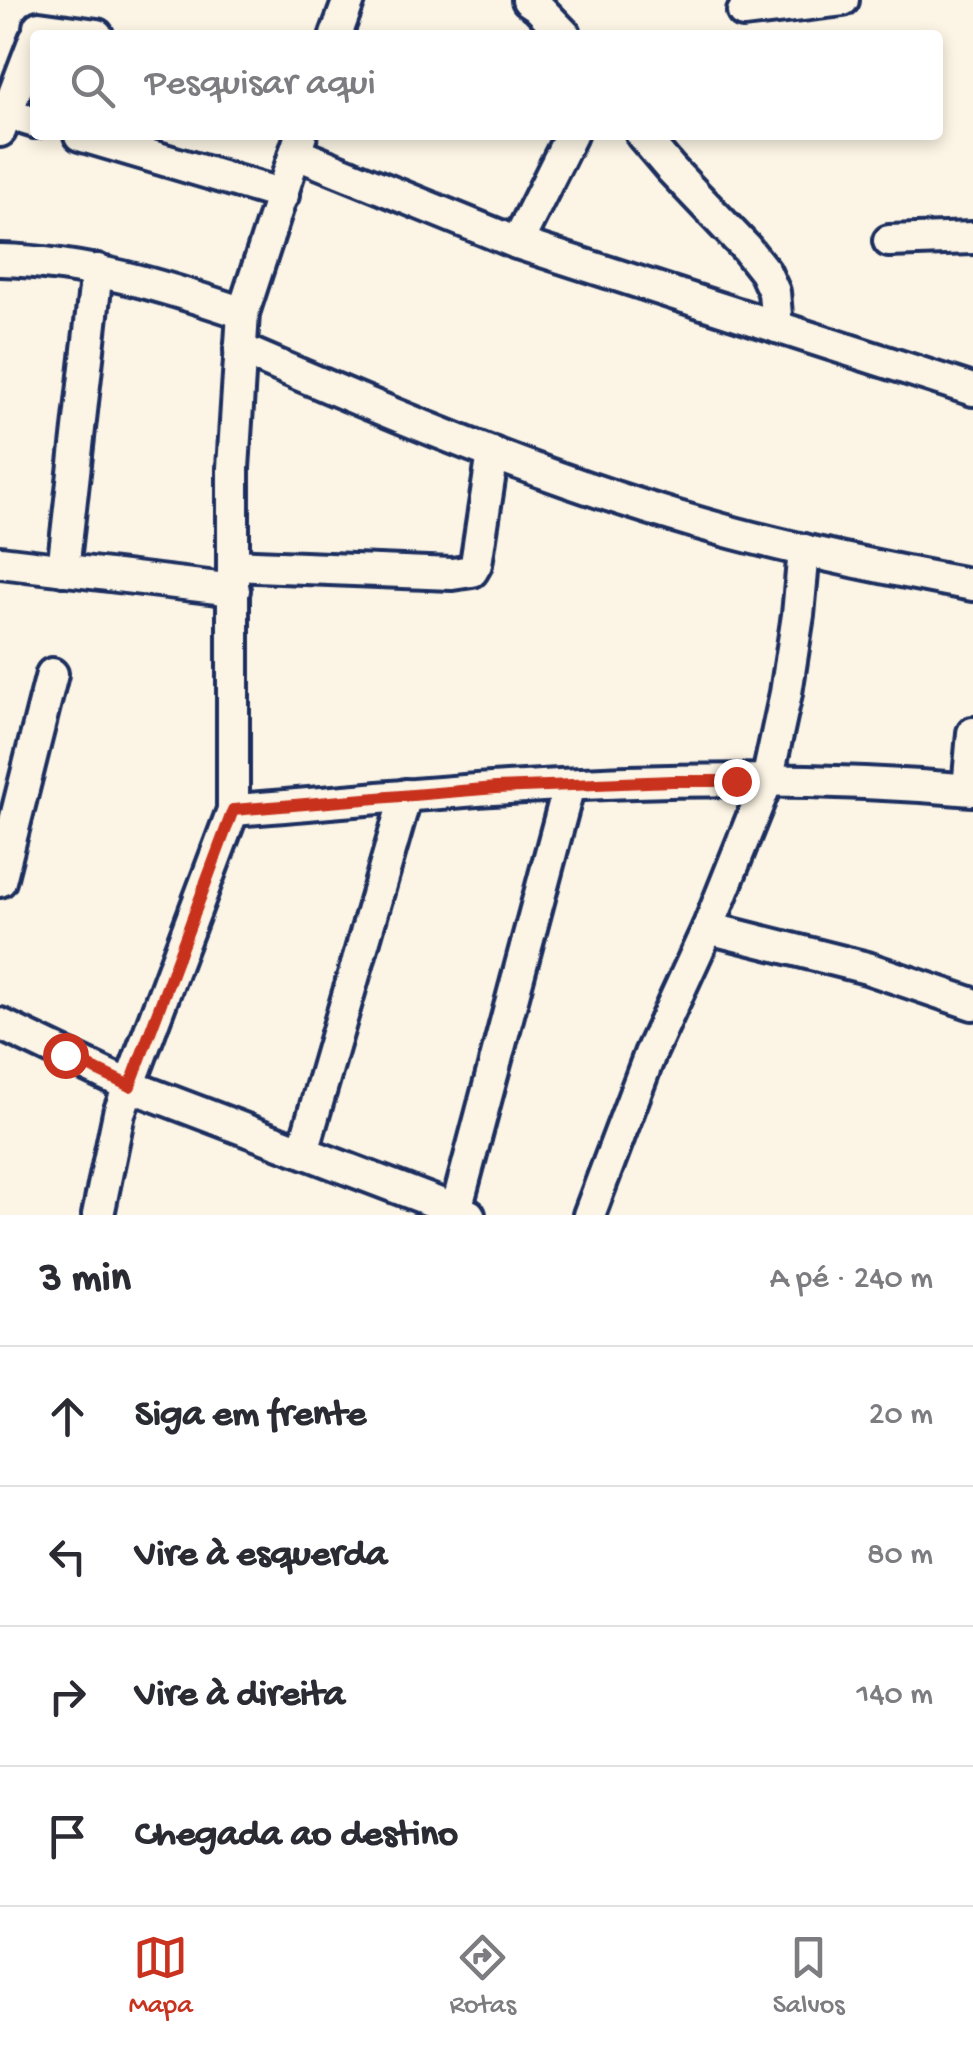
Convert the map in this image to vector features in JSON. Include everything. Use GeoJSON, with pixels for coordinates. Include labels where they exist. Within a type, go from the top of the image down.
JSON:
{"type":"FeatureCollection","features":[{"type":"Feature","properties":{"kind":"street"},"geometry":{"type":"LineString","coordinates":[[338,30],[349,0]]}},
{"type":"Feature","properties":{"kind":"street"},"geometry":{"type":"LineString","coordinates":[[528,0],[561,30]]}},
{"type":"Feature","properties":{"kind":"street"},"geometry":{"type":"LineString","coordinates":[[743,12],[843,0]]}},
{"type":"Feature","properties":{"kind":"street"},"geometry":{"type":"LineString","coordinates":[[30,41],[3,122],[30,122]]}},
{"type":"Feature","properties":{"kind":"street"},"geometry":{"type":"LineString","coordinates":[[97,140],[283,196]]}},
{"type":"Feature","properties":{"kind":"street"},"geometry":{"type":"LineString","coordinates":[[517,243],[568,140]]}},
{"type":"Feature","properties":{"kind":"street"},"geometry":{"type":"LineString","coordinates":[[646,140],[765,272],[774,292],[777,327]]}},
{"type":"Feature","properties":{"kind":"street"},"geometry":{"type":"LineString","coordinates":[[98,1215],[115,1128],[233,810],[234,468],[243,314],[298,144],[517,243],[973,390]]}},
{"type":"Feature","properties":{"kind":"street"},"geometry":{"type":"LineString","coordinates":[[889,241],[973,238]]}},
{"type":"Feature","properties":{"kind":"street"},"geometry":{"type":"LineString","coordinates":[[0,260],[97,270],[168,288],[243,314]]}},
{"type":"Feature","properties":{"kind":"street"},"geometry":{"type":"LineString","coordinates":[[63,570],[97,270]]}},
{"type":"Feature","properties":{"kind":"street"},"geometry":{"type":"LineString","coordinates":[[240,349],[493,453],[654,509],[804,550],[973,585]]}},
{"type":"Feature","properties":{"kind":"street"},"geometry":{"type":"LineString","coordinates":[[0,562],[63,570],[233,578],[472,571],[493,453]]}},
{"type":"Feature","properties":{"kind":"street"},"geometry":{"type":"LineString","coordinates":[[588,1215],[650,1054],[708,928],[767,781],[786,694],[804,550]]}},
{"type":"Feature","properties":{"kind":"street"},"geometry":{"type":"LineString","coordinates":[[0,881],[52,674]]}},
{"type":"Feature","properties":{"kind":"street"},"geometry":{"type":"LineString","coordinates":[[233,810],[570,785],[767,781],[970,789],[973,732]]}},
{"type":"Feature","properties":{"kind":"street"},"geometry":{"type":"LineString","coordinates":[[0,1024],[130,1086],[303,1150],[418,1206],[462,1212],[570,785]]}},
{"type":"Feature","properties":{"kind":"street"},"geometry":{"type":"LineString","coordinates":[[303,1150],[406,795]]}},
{"type":"Feature","properties":{"kind":"street"},"geometry":{"type":"LineString","coordinates":[[708,928],[867,968],[973,1004]]}},
{"type":"Feature","properties":{"kind":"route"},"geometry":{"type":"LineString","coordinates":[[65,1055],[130,1086],[233,810],[496,788],[736,781]]}}]}
